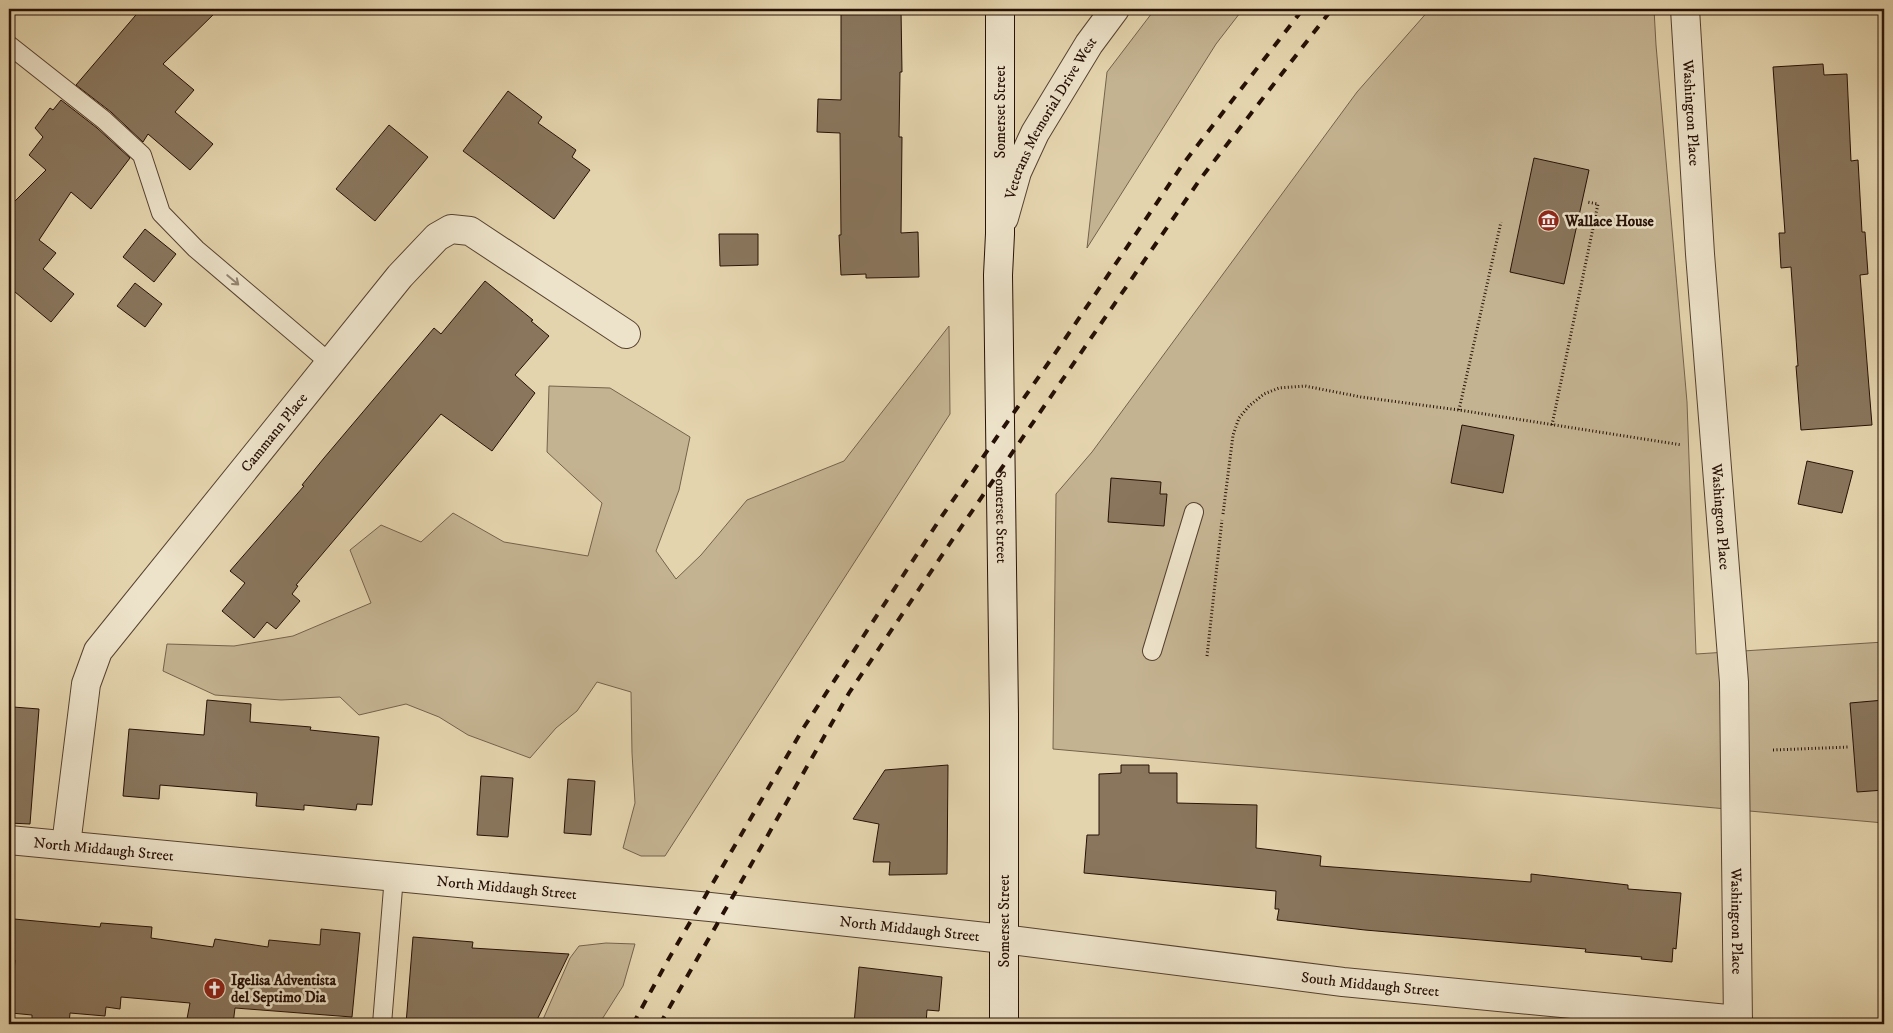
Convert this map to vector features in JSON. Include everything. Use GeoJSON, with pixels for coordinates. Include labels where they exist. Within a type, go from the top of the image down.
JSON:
{"type":"FeatureCollection","features":[{"type":"Feature","properties":{"kind":"street","name":"Somerset Street"},"geometry":{"type":"LineString","coordinates":[[1000,9],[1000,234],[998,275],[1004,714],[1004,1024]]}},
{"type":"Feature","properties":{"kind":"street","name":"Veterans Memorial Drive West"},"geometry":{"type":"LineString","coordinates":[[1000,234],[1017,172],[1035,132],[1089,44],[1115,9]]}},
{"type":"Feature","properties":{"kind":"street","name":"Washington Place"},"geometry":{"type":"LineString","coordinates":[[1685,9],[1700,254],[1734,682],[1738,1022]]}},
{"type":"Feature","properties":{"kind":"street","name":"Cammann Place"},"geometry":{"type":"LineString","coordinates":[[66,845],[86,684],[98,651],[400,276],[437,237],[451,229],[470,231],[626,334]]}},
{"type":"Feature","properties":{"kind":"street","name":"North Middaugh Street"},"geometry":{"type":"LineString","coordinates":[[9,840],[700,906],[1004,939]]}},
{"type":"Feature","properties":{"kind":"street","name":"South Middaugh Street"},"geometry":{"type":"LineString","coordinates":[[1004,939],[1343,982],[1738,1022]]}},
{"type":"Feature","properties":{"kind":"lane"},"geometry":{"type":"LineString","coordinates":[[9,46],[104,120],[142,155],[161,214],[196,249],[330,363]]}},
{"type":"Feature","properties":{"kind":"lane"},"geometry":{"type":"LineString","coordinates":[[1152,651],[1194,512]]}},
{"type":"Feature","properties":{"kind":"lane"},"geometry":{"type":"LineString","coordinates":[[382,1024],[394,876]]}},
{"type":"Feature","properties":{"kind":"path"},"geometry":{"type":"LineString","coordinates":[[1552,425],[1598,204],[1587,202]]}},
{"type":"Feature","properties":{"kind":"path"},"geometry":{"type":"LineString","coordinates":[[1459,410],[1501,222]]}},
{"type":"Feature","properties":{"kind":"path"},"geometry":{"type":"LineString","coordinates":[[1207,656],[1233,434],[1239,418],[1249,406],[1264,394],[1279,388],[1305,386],[1361,397],[1459,410],[1684,446]]}},
{"type":"Feature","properties":{"kind":"path"},"geometry":{"type":"LineString","coordinates":[[1774,750],[1849,746]]}},
{"type":"Feature","properties":{"kind":"shaded area"},"geometry":{"type":"Polygon","coordinates":[[[1155,9],[1243,9],[1216,44],[1087,248],[1107,72],[1155,9]]]}},
{"type":"Feature","properties":{"kind":"shaded area"},"geometry":{"type":"Polygon","coordinates":[[[1430,9],[1654,9],[1687,402],[1696,654],[1884,642],[1884,823],[1053,749],[1056,494],[1092,452],[1357,92],[1430,9]]]}},
{"type":"Feature","properties":{"kind":"shaded area"},"geometry":{"type":"Polygon","coordinates":[[[949,326],[950,414],[665,856],[641,856],[623,848],[635,803],[631,692],[597,682],[577,711],[556,728],[530,758],[468,735],[439,717],[406,704],[359,715],[340,697],[281,700],[215,695],[163,671],[167,644],[234,646],[293,636],[371,603],[350,550],[381,525],[421,542],[453,513],[504,542],[588,556],[602,503],[547,452],[549,386],[610,388],[690,437],[679,490],[656,551],[676,579],[701,555],[747,500],[844,461],[949,326]]]}},
{"type":"Feature","properties":{"kind":"shaded area"},"geometry":{"type":"Polygon","coordinates":[[[606,943],[635,944],[623,986],[599,1024],[541,1024],[570,958],[579,946],[606,943]]]}},
{"type":"Feature","properties":{"kind":"building"},"geometry":{"type":"Polygon","coordinates":[[[141,9],[219,9],[163,64],[194,90],[175,112],[213,144],[190,170],[148,134],[143,142],[111,112],[76,85],[141,9]]]}},
{"type":"Feature","properties":{"kind":"building"},"geometry":{"type":"Polygon","coordinates":[[[841,9],[901,9],[902,72],[900,72],[899,137],[902,137],[901,233],[918,232],[919,277],[866,278],[866,274],[841,275],[839,235],[841,235],[840,133],[817,132],[818,99],[841,100],[841,9]]]}},
{"type":"Feature","properties":{"kind":"building"},"geometry":{"type":"Polygon","coordinates":[[[1823,64],[1824,75],[1847,74],[1851,161],[1858,160],[1862,232],[1865,232],[1868,274],[1860,275],[1872,425],[1801,430],[1791,267],[1781,268],[1779,233],[1785,233],[1773,67],[1823,64]]]}},
{"type":"Feature","properties":{"kind":"building"},"geometry":{"type":"Polygon","coordinates":[[[508,91],[542,117],[538,123],[576,150],[572,157],[590,170],[554,219],[463,151],[508,91]]]}},
{"type":"Feature","properties":{"kind":"building"},"geometry":{"type":"Polygon","coordinates":[[[61,100],[97,128],[130,158],[91,209],[71,192],[39,240],[56,253],[43,269],[74,294],[51,322],[9,287],[9,207],[46,170],[29,155],[43,137],[35,128],[50,108],[53,110],[61,100]]]}},
{"type":"Feature","properties":{"kind":"building"},"geometry":{"type":"Polygon","coordinates":[[[389,125],[428,157],[375,221],[336,189],[389,125]]]}},
{"type":"Feature","properties":{"kind":"building","name":"Wallace House"},"geometry":{"type":"Polygon","coordinates":[[[1534,158],[1589,170],[1564,284],[1510,272],[1534,158]]]}},
{"type":"Feature","properties":{"kind":"building"},"geometry":{"type":"Polygon","coordinates":[[[145,229],[176,254],[154,282],[123,257],[145,229]]]}},
{"type":"Feature","properties":{"kind":"building"},"geometry":{"type":"Polygon","coordinates":[[[719,234],[758,234],[758,265],[720,266],[719,234]]]}},
{"type":"Feature","properties":{"kind":"building"},"geometry":{"type":"Polygon","coordinates":[[[485,281],[533,320],[531,321],[549,336],[515,375],[535,393],[492,451],[441,414],[296,585],[298,586],[292,594],[300,601],[276,629],[267,622],[254,638],[222,611],[245,583],[230,571],[304,486],[302,485],[324,458],[434,328],[441,334],[485,281]]]}},
{"type":"Feature","properties":{"kind":"building"},"geometry":{"type":"Polygon","coordinates":[[[135,283],[162,304],[145,327],[117,306],[135,283]]]}},
{"type":"Feature","properties":{"kind":"building"},"geometry":{"type":"Polygon","coordinates":[[[1462,425],[1514,435],[1503,493],[1451,483],[1462,425]]]}},
{"type":"Feature","properties":{"kind":"building"},"geometry":{"type":"Polygon","coordinates":[[[1807,461],[1853,471],[1842,513],[1798,504],[1807,461]]]}},
{"type":"Feature","properties":{"kind":"building"},"geometry":{"type":"Polygon","coordinates":[[[1111,478],[1161,482],[1160,494],[1167,494],[1164,526],[1108,522],[1111,478]]]}},
{"type":"Feature","properties":{"kind":"building"},"geometry":{"type":"Polygon","coordinates":[[[207,700],[251,704],[250,722],[311,727],[310,730],[379,737],[372,805],[357,804],[356,810],[304,805],[304,810],[256,806],[257,793],[160,785],[159,799],[123,796],[129,729],[204,735],[207,700]]]}},
{"type":"Feature","properties":{"kind":"building"},"geometry":{"type":"Polygon","coordinates":[[[1884,700],[1884,790],[1857,792],[1850,703],[1884,700]]]}},
{"type":"Feature","properties":{"kind":"building"},"geometry":{"type":"Polygon","coordinates":[[[13,707],[39,709],[30,824],[9,823],[9,712],[12,713],[13,707]]]}},
{"type":"Feature","properties":{"kind":"building"},"geometry":{"type":"Polygon","coordinates":[[[948,765],[947,874],[889,875],[890,862],[873,862],[879,824],[853,819],[885,770],[948,765]]]}},
{"type":"Feature","properties":{"kind":"building"},"geometry":{"type":"Polygon","coordinates":[[[1121,765],[1149,765],[1149,773],[1177,773],[1177,803],[1257,805],[1256,848],[1321,856],[1320,866],[1531,882],[1531,874],[1628,885],[1628,889],[1681,893],[1676,949],[1673,948],[1672,962],[1641,959],[1642,957],[1585,952],[1586,949],[1365,930],[1277,920],[1279,909],[1275,909],[1276,891],[1084,873],[1087,835],[1099,835],[1099,774],[1121,773],[1121,765]]]}},
{"type":"Feature","properties":{"kind":"building"},"geometry":{"type":"Polygon","coordinates":[[[481,776],[513,778],[508,837],[477,835],[481,776]]]}},
{"type":"Feature","properties":{"kind":"building"},"geometry":{"type":"Polygon","coordinates":[[[568,779],[595,781],[591,835],[564,833],[568,779]]]}},
{"type":"Feature","properties":{"kind":"building"},"geometry":{"type":"Polygon","coordinates":[[[14,919],[100,927],[101,923],[152,927],[151,938],[213,947],[215,939],[268,947],[269,940],[320,945],[321,929],[360,933],[352,1017],[235,1008],[233,1024],[186,1024],[190,1003],[121,997],[120,1009],[106,1007],[105,1016],[70,1013],[69,1024],[32,1024],[32,1015],[11,1013],[15,960],[11,959],[14,919]]]}},
{"type":"Feature","properties":{"kind":"building"},"geometry":{"type":"Polygon","coordinates":[[[413,937],[473,942],[472,948],[569,954],[535,1024],[406,1024],[413,937]]]}},
{"type":"Feature","properties":{"kind":"building"},"geometry":{"type":"Polygon","coordinates":[[[859,967],[942,977],[939,1011],[927,1010],[926,1024],[854,1024],[859,967]]]}},
{"type":"Feature","properties":{"kind":"railway"},"geometry":{"type":"LineString","coordinates":[[633,1024],[668,960],[804,727],[942,516],[1183,164],[1303,9]]}},
{"type":"Feature","properties":{"kind":"railway"},"geometry":{"type":"LineString","coordinates":[[660,1024],[849,693],[1201,178],[1332,9]]}},
{"type":"Feature","properties":{"kind":"place","name":"Wallace House"},"geometry":{"type":"Point","coordinates":[1549,221]}},
{"type":"Feature","properties":{"kind":"place","name":"Igelisa Adventista del Septimo Dia"},"geometry":{"type":"Point","coordinates":[215,989]}}]}
